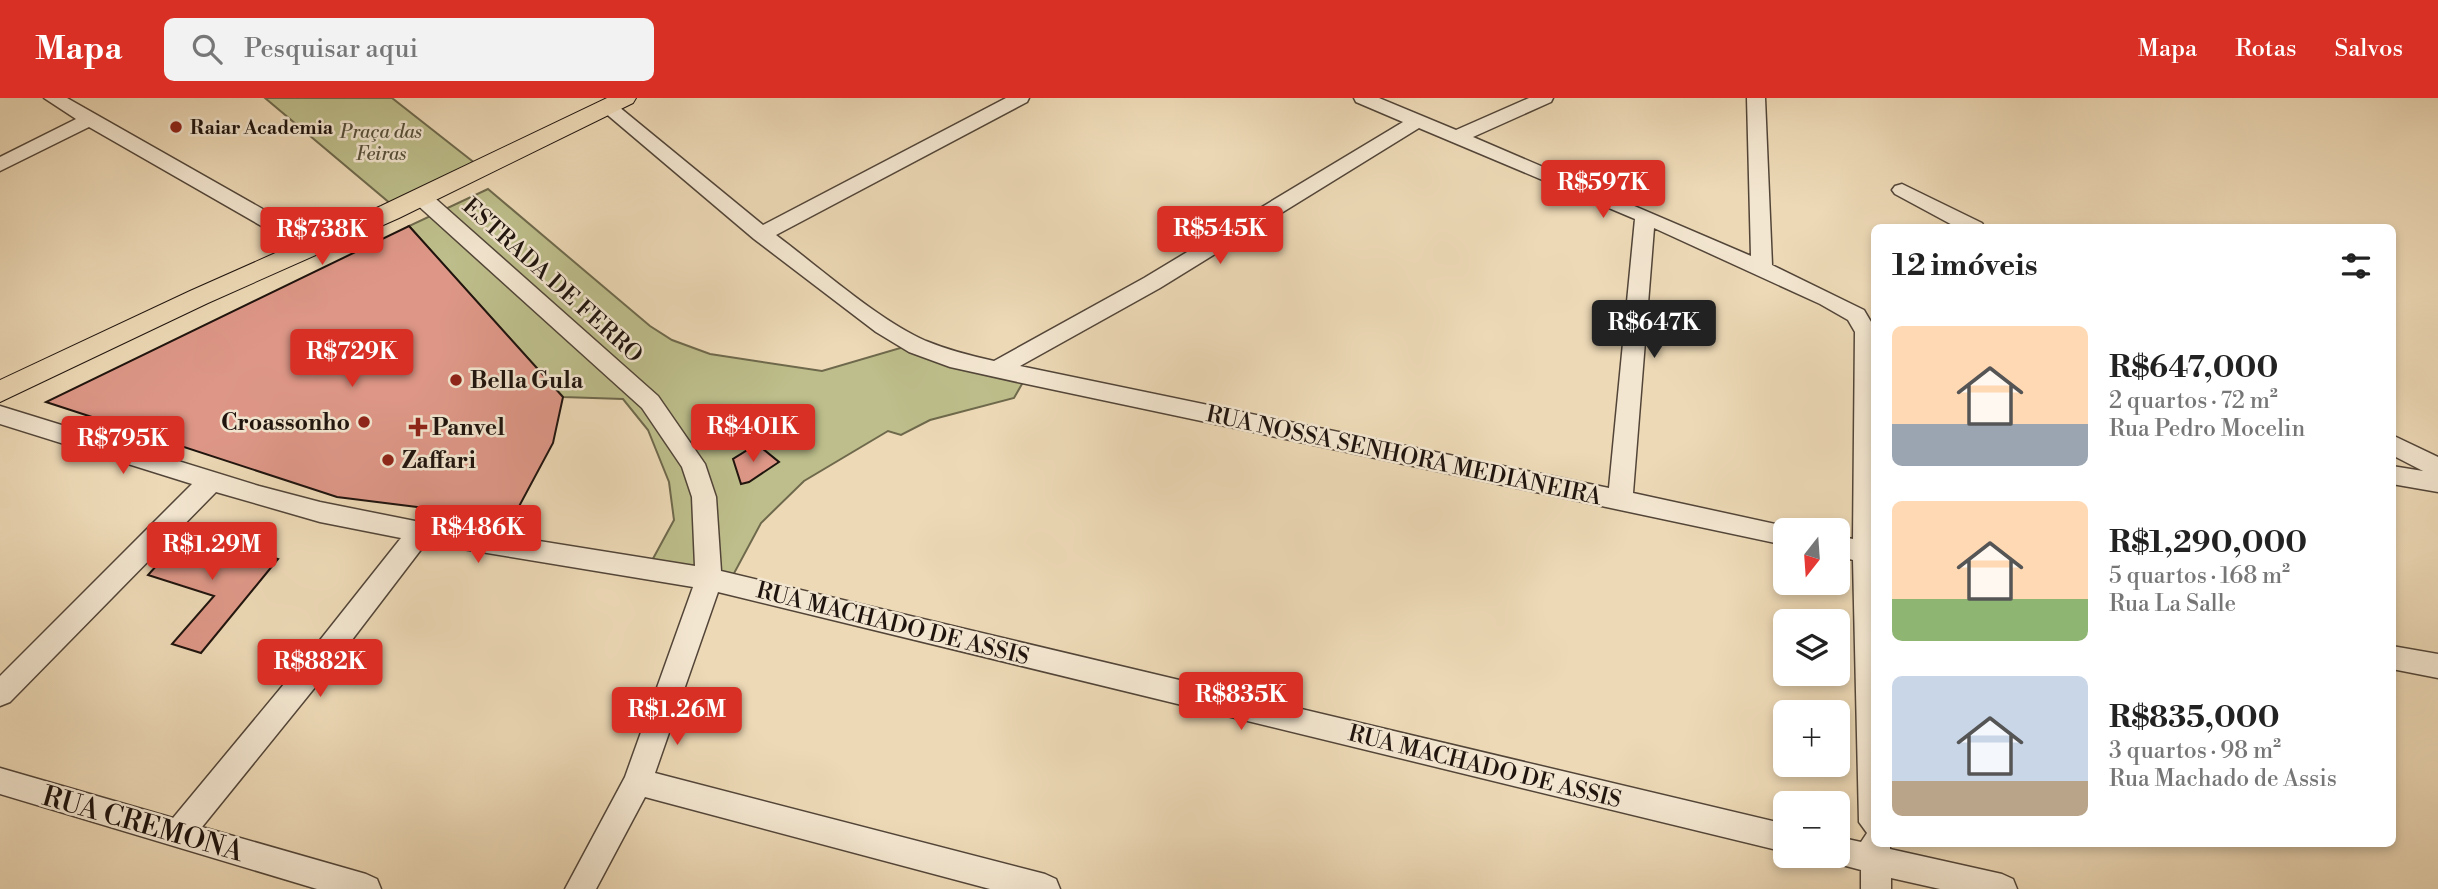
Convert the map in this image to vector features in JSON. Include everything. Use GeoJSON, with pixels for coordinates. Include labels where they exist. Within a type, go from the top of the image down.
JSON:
{"type":"FeatureCollection","features":[{"type":"Feature","properties":{"kind":"main road"},"geometry":{"type":"LineString","coordinates":[[0,393],[421,197],[615,102]]}},
{"type":"Feature","properties":{"kind":"street"},"geometry":{"type":"LineString","coordinates":[[53,98],[312,246]]}},
{"type":"Feature","properties":{"kind":"street"},"geometry":{"type":"LineString","coordinates":[[761,234],[1020,98]]}},
{"type":"Feature","properties":{"kind":"street"},"geometry":{"type":"LineString","coordinates":[[1363,98],[1646,216],[1828,299],[1856,315],[1866,332],[1871,620]]}},
{"type":"Feature","properties":{"kind":"street"},"geometry":{"type":"LineString","coordinates":[[1398,111],[1418,98]]}},
{"type":"Feature","properties":{"kind":"street"},"geometry":{"type":"LineString","coordinates":[[1457,137],[1544,98]]}},
{"type":"Feature","properties":{"kind":"street"},"geometry":{"type":"LineString","coordinates":[[1756,98],[1762,270]]}},
{"type":"Feature","properties":{"kind":"street","name":"RUA NOSSA SENHORA MEDIANEIRA"},"geometry":{"type":"LineString","coordinates":[[615,102],[761,234],[884,327],[917,346],[958,361],[1022,376],[1773,532]]}},
{"type":"Feature","properties":{"kind":"street"},"geometry":{"type":"LineString","coordinates":[[0,165],[90,119]]}},
{"type":"Feature","properties":{"kind":"street"},"geometry":{"type":"LineString","coordinates":[[997,369],[1153,282],[1418,121]]}},
{"type":"Feature","properties":{"kind":"street"},"geometry":{"type":"LineString","coordinates":[[1902,190],[1967,224]]}},
{"type":"Feature","properties":{"kind":"street","name":"ESTRADA DE FERRO"},"geometry":{"type":"LineString","coordinates":[[421,197],[650,402],[693,464],[704,497],[709,579]]}},
{"type":"Feature","properties":{"kind":"street"},"geometry":{"type":"LineString","coordinates":[[1620,500],[1646,216]]}},
{"type":"Feature","properties":{"kind":"street","name":"RUA MACHADO DE ASSIS"},"geometry":{"type":"LineString","coordinates":[[0,415],[259,496],[320,512],[420,532],[709,579],[1773,835]]}},
{"type":"Feature","properties":{"kind":"street"},"geometry":{"type":"LineString","coordinates":[[2396,445],[2438,468]]}},
{"type":"Feature","properties":{"kind":"street"},"geometry":{"type":"LineString","coordinates":[[2396,476],[2438,483]]}},
{"type":"Feature","properties":{"kind":"street"},"geometry":{"type":"LineString","coordinates":[[0,694],[212,480]]}},
{"type":"Feature","properties":{"kind":"street"},"geometry":{"type":"LineString","coordinates":[[178,834],[319,662],[420,532]]}},
{"type":"Feature","properties":{"kind":"street"},"geometry":{"type":"LineString","coordinates":[[1850,549],[1870,553]]}},
{"type":"Feature","properties":{"kind":"street"},"geometry":{"type":"LineString","coordinates":[[580,889],[638,782],[709,579]]}},
{"type":"Feature","properties":{"kind":"street"},"geometry":{"type":"LineString","coordinates":[[2396,658],[2438,666]]}},
{"type":"Feature","properties":{"kind":"street","name":"RUA CREMONA"},"geometry":{"type":"LineString","coordinates":[[0,781],[366,889]]}},
{"type":"Feature","properties":{"kind":"street"},"geometry":{"type":"LineString","coordinates":[[638,782],[1045,889]]}},
{"type":"Feature","properties":{"kind":"street"},"geometry":{"type":"LineString","coordinates":[[1850,855],[1875,864],[2002,889]]}},
{"type":"Feature","properties":{"kind":"green space","name":"Praça das Feiras"},"geometry":{"type":"Polygon","coordinates":[[[265,98],[392,98],[476,164],[391,204],[265,98]]]}},
{"type":"Feature","properties":{"kind":"green space"},"geometry":{"type":"Polygon","coordinates":[[[488,189],[650,326],[672,340],[710,354],[822,371],[907,346],[1026,377],[1014,398],[930,420],[901,435],[888,431],[804,481],[761,523],[731,579],[649,566],[674,520],[669,482],[648,430],[623,399],[563,397],[409,226],[488,189]]]}},
{"type":"Feature","properties":{"kind":"building"},"geometry":{"type":"Polygon","coordinates":[[[409,226],[563,397],[553,443],[516,512],[501,524],[479,531],[459,524],[433,509],[337,497],[46,402],[409,226]]]}},
{"type":"Feature","properties":{"kind":"building"},"geometry":{"type":"Polygon","coordinates":[[[757,444],[779,462],[749,482],[741,484],[733,459],[757,444]]]}},
{"type":"Feature","properties":{"kind":"building"},"geometry":{"type":"Polygon","coordinates":[[[187,532],[278,559],[201,653],[172,644],[214,596],[148,575],[187,532]]]}},
{"type":"Feature","properties":{"kind":"place","name":"Raiar Academia"},"geometry":{"type":"Point","coordinates":[176,127]}},
{"type":"Feature","properties":{"kind":"place","name":"Bella Gula"},"geometry":{"type":"Point","coordinates":[456,380]}},
{"type":"Feature","properties":{"kind":"place","name":"Croassonho"},"geometry":{"type":"Point","coordinates":[364,422]}},
{"type":"Feature","properties":{"kind":"place","name":"Panvel"},"geometry":{"type":"Point","coordinates":[418,427]}},
{"type":"Feature","properties":{"kind":"place","name":"Zaffari"},"geometry":{"type":"Point","coordinates":[388,460]}}]}
